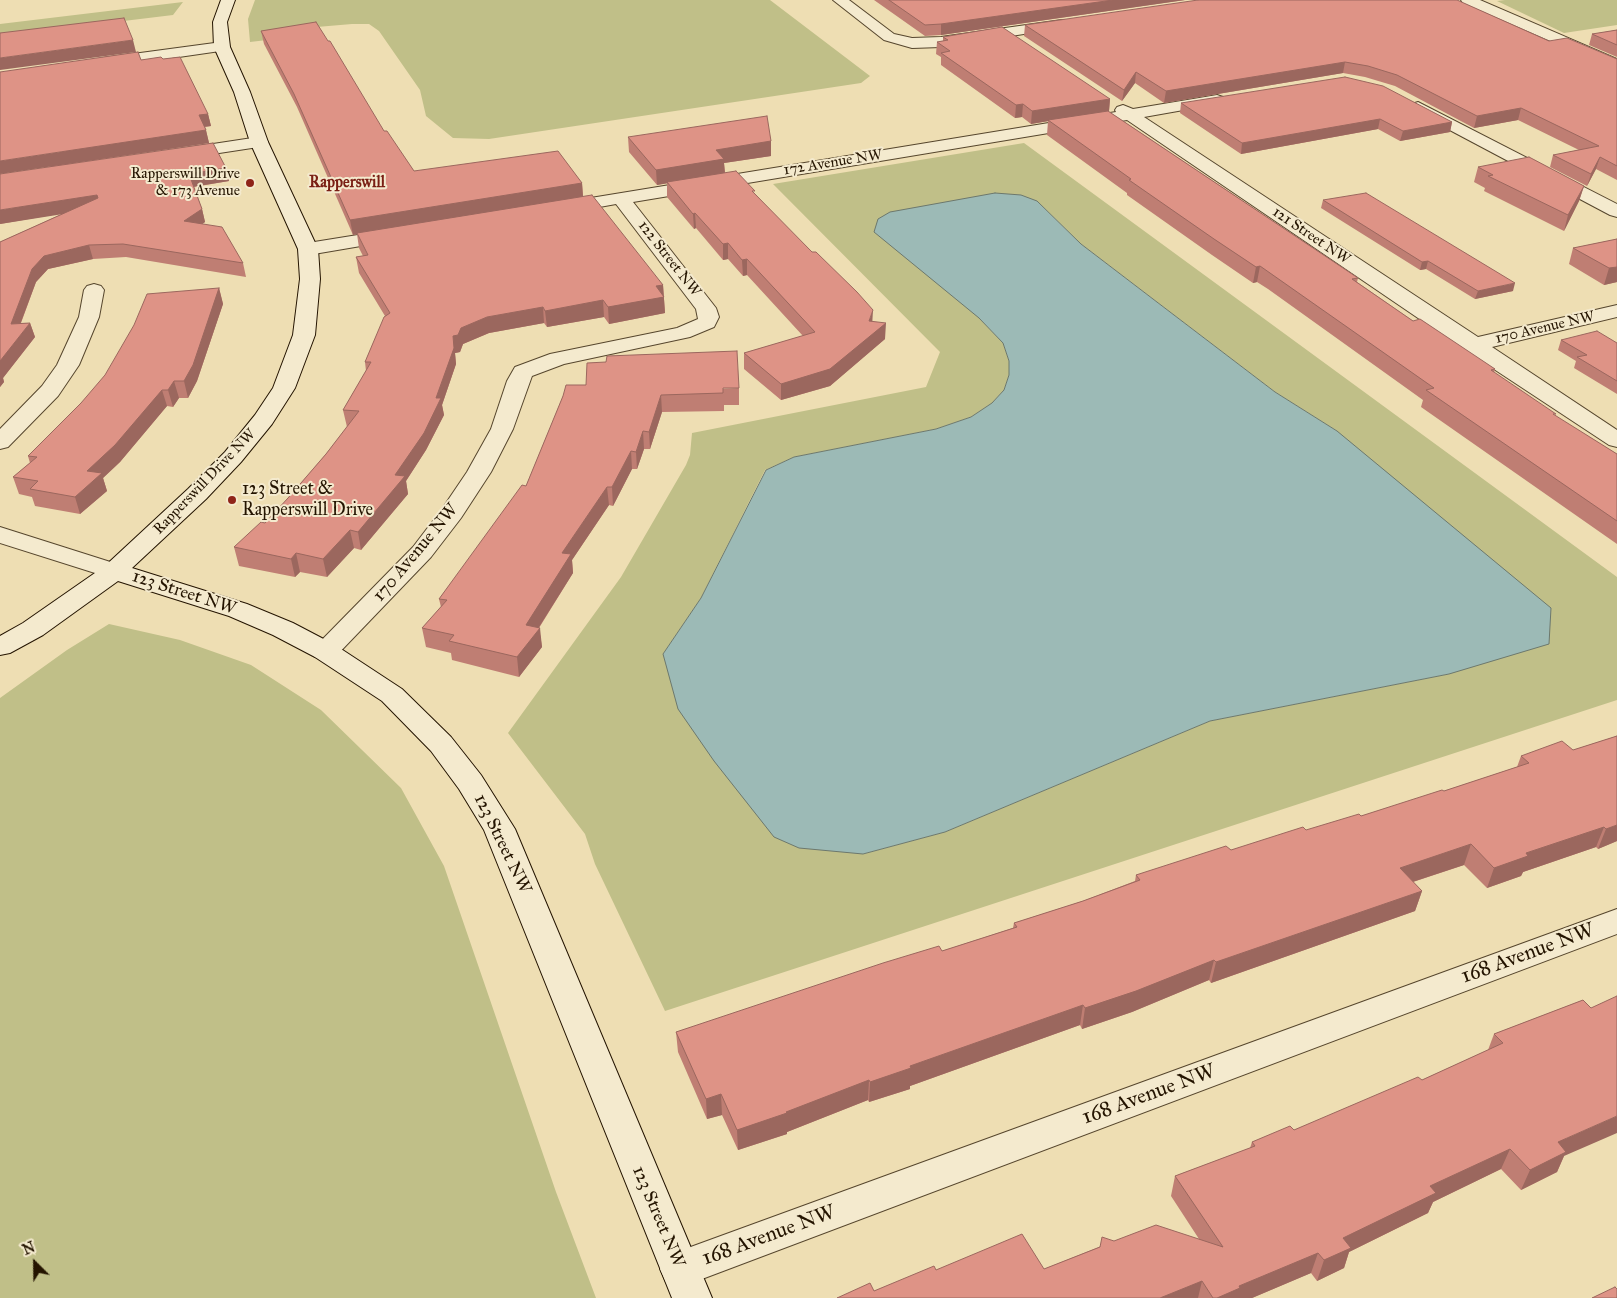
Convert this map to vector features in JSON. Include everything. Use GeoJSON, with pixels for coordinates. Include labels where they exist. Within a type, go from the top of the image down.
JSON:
{"type":"FeatureCollection","features":[{"type":"Feature","properties":{"kind":"street","name":"Rapperswill Drive NW"},"geometry":{"type":"LineString","coordinates":[[0,647],[33,629],[114,571],[155,535],[233,457],[264,420],[284,388],[304,335],[310,279],[308,249],[259,142],[242,92],[222,47],[220,22],[228,0]]}},
{"type":"Feature","properties":{"kind":"street"},"geometry":{"type":"LineString","coordinates":[[840,0],[889,37],[912,43],[935,42],[1073,22]]}},
{"type":"Feature","properties":{"kind":"street"},"geometry":{"type":"LineString","coordinates":[[1468,0],[1617,65]]}},
{"type":"Feature","properties":{"kind":"street"},"geometry":{"type":"LineString","coordinates":[[1004,32],[1029,49]]}},
{"type":"Feature","properties":{"kind":"street"},"geometry":{"type":"LineString","coordinates":[[87,65],[222,47]]}},
{"type":"Feature","properties":{"kind":"street","name":"121 Street NW"},"geometry":{"type":"LineString","coordinates":[[1104,98],[1617,440]]}},
{"type":"Feature","properties":{"kind":"street","name":"172 Avenue NW"},"geometry":{"type":"LineString","coordinates":[[543,210],[1234,98]]}},
{"type":"Feature","properties":{"kind":"street"},"geometry":{"type":"LineString","coordinates":[[1406,100],[1617,210]]}},
{"type":"Feature","properties":{"kind":"street"},"geometry":{"type":"LineString","coordinates":[[164,156],[259,142]]}},
{"type":"Feature","properties":{"kind":"street","name":"122 Street NW"},"geometry":{"type":"LineString","coordinates":[[621,198],[706,308],[709,317],[707,324]]}},
{"type":"Feature","properties":{"kind":"street"},"geometry":{"type":"LineString","coordinates":[[308,249],[415,231]]}},
{"type":"Feature","properties":{"kind":"street"},"geometry":{"type":"LineString","coordinates":[[0,442],[50,392],[68,365],[89,317],[94,290]]}},
{"type":"Feature","properties":{"kind":"street","name":"170 Avenue NW"},"geometry":{"type":"LineString","coordinates":[[1473,345],[1617,311]]}},
{"type":"Feature","properties":{"kind":"street","name":"170 Avenue NW"},"geometry":{"type":"LineString","coordinates":[[325,651],[422,552],[452,513],[479,472],[502,429],[518,381],[523,372],[558,358],[683,333],[707,324]]}},
{"type":"Feature","properties":{"kind":"street","name":"123 Street NW"},"geometry":{"type":"LineString","coordinates":[[0,535],[238,610],[283,629],[325,651],[392,695],[441,744],[470,782],[498,829],[516,867],[686,1283]]}},
{"type":"Feature","properties":{"kind":"street","name":"168 Avenue NW"},"geometry":{"type":"LineString","coordinates":[[686,1283],[1617,921]]}},
{"type":"Feature","properties":{"kind":"shaded area"},"geometry":{"type":"Polygon","coordinates":[[[255,0],[770,0],[870,76],[861,83],[489,139],[453,138],[426,116],[420,90],[379,31],[369,24],[305,28],[301,36],[250,42],[248,19],[255,0]]]}},
{"type":"Feature","properties":{"kind":"shaded area"},"geometry":{"type":"Polygon","coordinates":[[[1617,0],[1617,25],[1564,33],[1497,1],[1617,0]]]}},
{"type":"Feature","properties":{"kind":"shaded area"},"geometry":{"type":"Polygon","coordinates":[[[183,2],[173,15],[0,36],[0,24],[183,2]]]}},
{"type":"Feature","properties":{"kind":"shaded area"},"geometry":{"type":"Polygon","coordinates":[[[1024,143],[1617,577],[1617,700],[665,1011],[595,864],[585,834],[508,733],[621,577],[686,465],[690,455],[692,433],[926,387],[940,352],[773,184],[1024,143]],[[1037,201],[979,318],[1003,343],[1009,361],[1009,375],[1004,390],[992,403],[971,417],[936,429],[794,457],[765,470],[701,598],[663,654],[863,854],[945,832],[1210,721],[1449,674],[1337,431],[1275,392],[1081,244],[1037,201]]]}},
{"type":"Feature","properties":{"kind":"shaded area"},"geometry":{"type":"Polygon","coordinates":[[[109,624],[180,640],[251,665],[321,710],[401,788],[444,866],[556,1192],[596,1298],[0,1298],[0,698],[67,650],[109,624]]]}},
{"type":"Feature","properties":{"kind":"water"},"geometry":{"type":"Polygon","coordinates":[[[995,193],[1021,195],[1037,201],[1081,244],[1275,392],[1337,431],[1551,608],[1549,644],[1449,674],[1210,721],[945,832],[863,854],[799,848],[774,837],[714,761],[678,709],[663,654],[701,598],[766,470],[794,457],[936,429],[971,417],[992,403],[1004,390],[1009,375],[1009,361],[1003,343],[979,318],[874,232],[878,219],[890,212],[995,193]]]}},
{"type":"Feature","properties":{"kind":"building"},"geometry":{"type":"Polygon","coordinates":[[[889,0],[1113,0],[925,25],[889,0]]]}},
{"type":"Feature","properties":{"kind":"building"},"geometry":{"type":"Polygon","coordinates":[[[1198,0],[1457,0],[1549,41],[1567,38],[1617,59],[1617,166],[1600,157],[1591,174],[1553,155],[1599,146],[1521,108],[1477,116],[1397,75],[1368,66],[1345,62],[1166,91],[1136,72],[1124,90],[1025,25],[1198,0]]]}},
{"type":"Feature","properties":{"kind":"building"},"geometry":{"type":"Polygon","coordinates":[[[124,18],[133,40],[0,58],[0,33],[124,18]]]}},
{"type":"Feature","properties":{"kind":"building"},"geometry":{"type":"Polygon","coordinates":[[[316,22],[328,41],[330,41],[384,131],[387,131],[414,171],[558,151],[582,183],[350,220],[294,94],[261,31],[316,22]]]}},
{"type":"Feature","properties":{"kind":"building"},"geometry":{"type":"Polygon","coordinates":[[[1002,27],[1110,99],[1032,111],[1023,104],[1016,105],[941,53],[950,51],[937,42],[948,40],[943,37],[1002,27]]]}},
{"type":"Feature","properties":{"kind":"building"},"geometry":{"type":"Polygon","coordinates":[[[1617,30],[1617,45],[1592,34],[1617,30]]]}},
{"type":"Feature","properties":{"kind":"building"},"geometry":{"type":"Polygon","coordinates":[[[138,52],[141,60],[180,57],[208,114],[199,115],[206,130],[0,161],[0,72],[138,52]]]}},
{"type":"Feature","properties":{"kind":"building"},"geometry":{"type":"Polygon","coordinates":[[[1345,77],[1383,86],[1452,122],[1403,131],[1380,119],[1242,143],[1181,103],[1345,77]]]}},
{"type":"Feature","properties":{"kind":"building"},"geometry":{"type":"Polygon","coordinates":[[[1108,111],[1358,278],[1352,279],[1413,321],[1420,319],[1495,369],[1491,370],[1556,414],[1553,414],[1617,454],[1617,521],[1426,390],[1434,388],[1260,266],[1256,267],[1129,180],[1131,179],[1048,120],[1108,111]]]}},
{"type":"Feature","properties":{"kind":"building"},"geometry":{"type":"Polygon","coordinates":[[[767,116],[771,141],[716,150],[724,159],[656,170],[628,137],[767,116]]]}},
{"type":"Feature","properties":{"kind":"building"},"geometry":{"type":"Polygon","coordinates":[[[213,143],[226,168],[189,174],[202,209],[184,221],[222,227],[243,263],[123,244],[89,245],[44,256],[32,269],[11,324],[30,323],[0,361],[0,242],[98,198],[97,195],[0,210],[0,174],[213,143]]]}},
{"type":"Feature","properties":{"kind":"building"},"geometry":{"type":"Polygon","coordinates":[[[1529,157],[1584,186],[1568,215],[1488,176],[1493,175],[1478,167],[1529,157]]]}},
{"type":"Feature","properties":{"kind":"building"},"geometry":{"type":"Polygon","coordinates":[[[736,171],[755,191],[752,191],[812,252],[816,252],[873,310],[869,321],[886,323],[830,369],[781,384],[744,353],[815,332],[747,259],[742,260],[728,243],[723,244],[695,213],[693,214],[667,182],[736,171]]]}},
{"type":"Feature","properties":{"kind":"building"},"geometry":{"type":"Polygon","coordinates":[[[1366,193],[1515,283],[1478,291],[1428,261],[1422,262],[1323,200],[1366,193]]]}},
{"type":"Feature","properties":{"kind":"building"},"geometry":{"type":"Polygon","coordinates":[[[592,195],[663,285],[656,286],[664,297],[608,307],[603,300],[545,311],[543,307],[487,317],[461,328],[458,335],[453,336],[454,348],[436,398],[441,398],[424,433],[395,475],[405,476],[358,532],[350,530],[323,559],[296,553],[291,559],[234,547],[261,522],[265,523],[288,498],[326,454],[359,411],[343,410],[371,362],[365,362],[384,317],[390,313],[356,257],[368,255],[357,233],[592,195]]]}},
{"type":"Feature","properties":{"kind":"building"},"geometry":{"type":"Polygon","coordinates":[[[1617,239],[1617,267],[1609,268],[1573,248],[1617,239]]]}},
{"type":"Feature","properties":{"kind":"building"},"geometry":{"type":"Polygon","coordinates":[[[219,288],[193,365],[184,381],[174,381],[168,390],[162,390],[115,445],[87,471],[102,473],[75,497],[30,489],[38,481],[13,477],[37,457],[28,456],[81,403],[105,375],[134,325],[147,294],[219,288]]]}},
{"type":"Feature","properties":{"kind":"building"},"geometry":{"type":"Polygon","coordinates":[[[1597,331],[1617,343],[1617,381],[1577,357],[1587,355],[1561,340],[1597,331]]]}},
{"type":"Feature","properties":{"kind":"building"},"geometry":{"type":"Polygon","coordinates":[[[737,351],[739,388],[723,388],[723,393],[661,395],[649,432],[643,431],[636,452],[631,451],[612,487],[607,487],[562,553],[571,554],[526,625],[540,628],[517,657],[449,641],[454,635],[422,628],[447,600],[439,599],[522,485],[526,486],[566,385],[586,385],[587,363],[606,362],[607,356],[737,351]]]}},
{"type":"Feature","properties":{"kind":"building"},"geometry":{"type":"Polygon","coordinates":[[[1617,736],[1617,825],[1606,829],[1604,827],[1526,853],[1528,856],[1494,868],[1471,844],[1400,868],[1422,891],[1216,962],[1214,960],[1136,991],[1085,1008],[1083,1005],[910,1066],[911,1068],[870,1082],[869,1080],[787,1113],[737,1130],[721,1094],[706,1099],[676,1032],[883,963],[939,946],[942,951],[1017,927],[1014,923],[1140,880],[1136,875],[1226,846],[1231,850],[1303,827],[1306,830],[1359,814],[1361,816],[1442,790],[1444,791],[1529,763],[1521,756],[1562,741],[1573,750],[1617,736]]]}},
{"type":"Feature","properties":{"kind":"building"},"geometry":{"type":"Polygon","coordinates":[[[1617,996],[1617,1116],[1558,1142],[1566,1152],[1530,1170],[1510,1149],[1430,1186],[1436,1193],[1343,1238],[1351,1248],[1324,1260],[1318,1253],[1239,1286],[1240,1288],[1217,1298],[1213,1298],[1202,1281],[1160,1298],[837,1298],[870,1283],[874,1291],[934,1266],[936,1270],[1022,1234],[1044,1269],[1100,1247],[1102,1237],[1114,1241],[1156,1225],[1223,1247],[1175,1176],[1255,1146],[1252,1142],[1290,1126],[1294,1130],[1418,1077],[1422,1080],[1503,1043],[1494,1034],[1583,1000],[1591,1008],[1617,996]]]}},
{"type":"Feature","properties":{"kind":"building"},"geometry":{"type":"Polygon","coordinates":[[[1615,1287],[1617,1289],[1617,1298],[1592,1298],[1615,1287]]]}},
{"type":"Feature","properties":{"kind":"place","name":"Rapperswill Drive & 173 Avenue"},"geometry":{"type":"Point","coordinates":[250,183]}},
{"type":"Feature","properties":{"kind":"place","name":"123 Street & Rapperswill Drive"},"geometry":{"type":"Point","coordinates":[232,500]}},
{"type":"Feature","properties":{"kind":"district","name":"Rapperswill"},"geometry":{"type":"Point","coordinates":[347,183]}}]}
